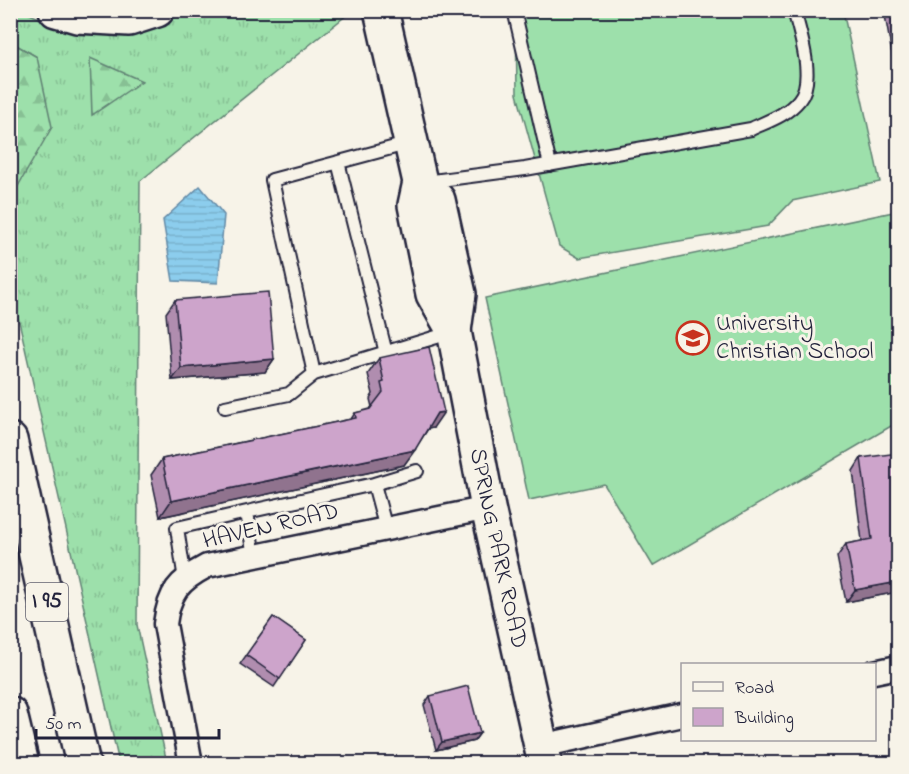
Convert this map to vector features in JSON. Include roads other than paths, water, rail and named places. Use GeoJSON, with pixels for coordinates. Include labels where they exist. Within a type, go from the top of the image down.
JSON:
{"type":"FeatureCollection","features":[{"type":"Feature","properties":{"kind":"main road"},"geometry":{"type":"LineString","coordinates":[[56,10],[77,16],[129,19],[157,10]]}},
{"type":"Feature","properties":{"kind":"main road","name":"SPRING PARK ROAD"},"geometry":{"type":"LineString","coordinates":[[381,10],[420,182],[415,205],[433,294],[454,331],[488,508],[543,755]]}},
{"type":"Feature","properties":{"kind":"main road","name":"I 95"},"geometry":{"type":"LineString","coordinates":[[10,440],[82,764]]}},
{"type":"Feature","properties":{"kind":"main road"},"geometry":{"type":"LineString","coordinates":[[10,714],[22,764]]}},
{"type":"Feature","properties":{"kind":"street","name":"HAVEN ROAD"},"geometry":{"type":"LineString","coordinates":[[191,764],[165,624],[167,607],[176,590],[188,576],[207,566],[488,508]]}},
{"type":"Feature","properties":{"kind":"street"},"geometry":{"type":"LineString","coordinates":[[876,672],[898,667]]}},
{"type":"Feature","properties":{"kind":"street"},"geometry":{"type":"LineString","coordinates":[[543,755],[681,715]]}},
{"type":"Feature","properties":{"kind":"lane"},"geometry":{"type":"LineString","coordinates":[[514,10],[550,165]]}},
{"type":"Feature","properties":{"kind":"lane"},"geometry":{"type":"LineString","coordinates":[[420,182],[550,165],[752,129],[780,116],[800,99],[808,71],[794,10]]}},
{"type":"Feature","properties":{"kind":"lane"},"geometry":{"type":"LineString","coordinates":[[314,374],[272,180],[411,142]]}},
{"type":"Feature","properties":{"kind":"lane"},"geometry":{"type":"LineString","coordinates":[[338,162],[386,353]]}},
{"type":"Feature","properties":{"kind":"lane"},"geometry":{"type":"LineString","coordinates":[[225,407],[289,394],[314,374],[454,331]]}},
{"type":"Feature","properties":{"kind":"lane"},"geometry":{"type":"LineString","coordinates":[[184,580],[177,528],[374,484],[417,471]]}},
{"type":"Feature","properties":{"kind":"lane"},"geometry":{"type":"LineString","coordinates":[[374,484],[386,529]]}},
{"type":"Feature","properties":{"kind":"lane"},"geometry":{"type":"LineString","coordinates":[[247,512],[254,557]]}},
{"type":"Feature","properties":{"kind":"water"},"geometry":{"type":"Polygon","coordinates":[[[200,186],[224,215],[218,283],[173,281],[163,220],[200,186]]]}},
{"type":"Feature","properties":{"kind":"place","name":"University Christian School"},"geometry":{"type":"Point","coordinates":[693,338]}}]}
